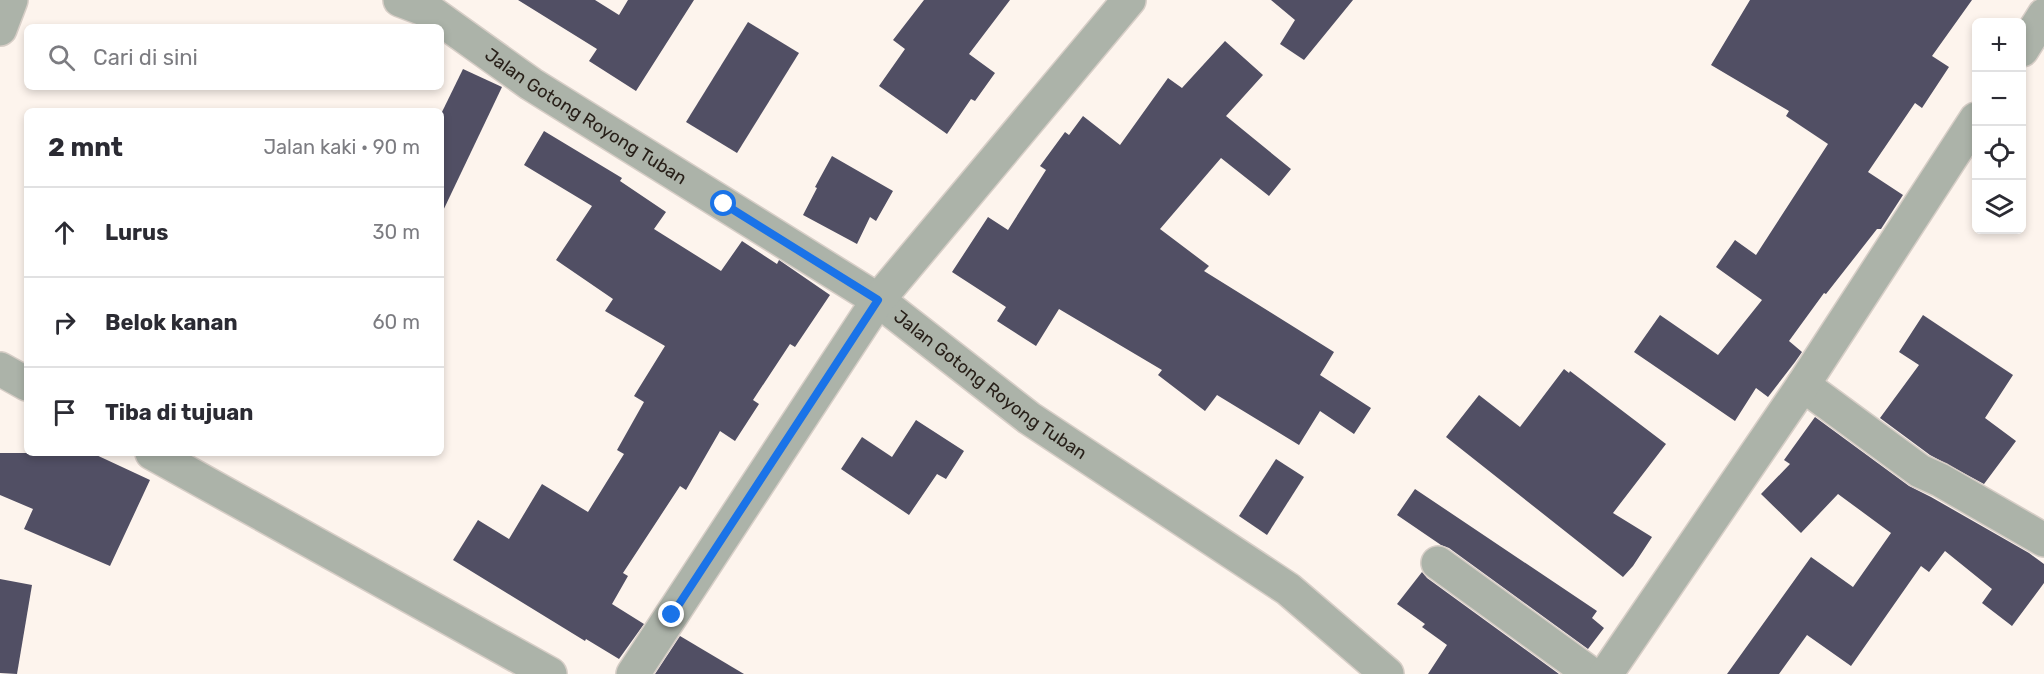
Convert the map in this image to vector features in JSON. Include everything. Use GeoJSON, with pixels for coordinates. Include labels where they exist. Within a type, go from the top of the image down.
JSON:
{"type":"FeatureCollection","features":[{"type":"Feature","properties":{"kind":"street"},"geometry":{"type":"LineString","coordinates":[[0,29],[11,0]]}},
{"type":"Feature","properties":{"kind":"street"},"geometry":{"type":"LineString","coordinates":[[633,674],[878,300],[1129,0]]}},
{"type":"Feature","properties":{"kind":"street","name":"Jalan Gotong Royong Tuban"},"geometry":{"type":"LineString","coordinates":[[421,4],[531,84],[878,300],[1029,418],[1288,590],[1388,674]]}},
{"type":"Feature","properties":{"kind":"street"},"geometry":{"type":"LineString","coordinates":[[2026,44],[2044,15]]}},
{"type":"Feature","properties":{"kind":"street"},"geometry":{"type":"LineString","coordinates":[[1606,674],[1803,385],[1972,126]]}},
{"type":"Feature","properties":{"kind":"street"},"geometry":{"type":"LineString","coordinates":[[0,369],[24,382]]}},
{"type":"Feature","properties":{"kind":"street"},"geometry":{"type":"LineString","coordinates":[[1803,385],[1920,471],[1940,480],[2044,540]]}},
{"type":"Feature","properties":{"kind":"street"},"geometry":{"type":"LineString","coordinates":[[157,456],[550,674]]}},
{"type":"Feature","properties":{"kind":"street"},"geometry":{"type":"LineString","coordinates":[[1438,563],[1591,674]]}},
{"type":"Feature","properties":{"kind":"building"},"geometry":{"type":"Polygon","coordinates":[[[518,0],[595,0],[619,15],[628,0],[694,0],[636,91],[589,61],[597,49],[518,0]]]}},
{"type":"Feature","properties":{"kind":"building"},"geometry":{"type":"Polygon","coordinates":[[[924,0],[1010,0],[969,54],[995,73],[975,101],[971,99],[947,134],[879,86],[905,49],[893,40],[924,0]]]}},
{"type":"Feature","properties":{"kind":"building"},"geometry":{"type":"Polygon","coordinates":[[[1271,0],[1353,0],[1304,60],[1280,44],[1295,20],[1271,0]]]}},
{"type":"Feature","properties":{"kind":"building"},"geometry":{"type":"Polygon","coordinates":[[[1750,0],[1972,0],[1932,56],[1949,67],[1922,108],[1915,103],[1868,172],[1903,195],[1881,229],[1877,229],[1826,294],[1824,293],[1789,341],[1802,352],[1795,362],[1768,397],[1756,388],[1735,421],[1634,352],[1660,315],[1718,355],[1762,300],[1716,267],[1735,240],[1756,255],[1828,144],[1786,116],[1789,111],[1711,65],[1750,0]]]}},
{"type":"Feature","properties":{"kind":"building"},"geometry":{"type":"Polygon","coordinates":[[[748,22],[799,53],[737,153],[686,122],[748,22]]]}},
{"type":"Feature","properties":{"kind":"building"},"geometry":{"type":"Polygon","coordinates":[[[1225,41],[1263,75],[1226,116],[1291,169],[1269,196],[1221,158],[1160,229],[1209,266],[1204,271],[1334,352],[1320,375],[1371,408],[1354,434],[1320,411],[1299,445],[1217,395],[1205,411],[1158,375],[1162,370],[1059,309],[1036,346],[997,321],[1006,307],[952,272],[988,217],[1008,230],[1046,170],[1040,166],[1065,132],[1069,135],[1083,116],[1120,145],[1168,78],[1182,88],[1225,41]]]}},
{"type":"Feature","properties":{"kind":"building"},"geometry":{"type":"Polygon","coordinates":[[[463,69],[502,87],[444,209],[444,108],[463,69]]]}},
{"type":"Feature","properties":{"kind":"building"},"geometry":{"type":"Polygon","coordinates":[[[544,131],[622,178],[620,181],[666,212],[654,229],[721,271],[742,241],[777,264],[779,260],[830,295],[795,347],[790,344],[753,400],[759,404],[735,441],[720,431],[686,490],[680,486],[623,573],[628,576],[612,604],[644,624],[619,659],[586,639],[585,641],[453,560],[478,520],[509,539],[542,484],[588,512],[624,454],[617,450],[644,402],[634,396],[665,346],[605,311],[613,299],[556,260],[592,206],[524,165],[544,131]]]}},
{"type":"Feature","properties":{"kind":"building"},"geometry":{"type":"Polygon","coordinates":[[[832,156],[893,191],[876,221],[870,217],[857,244],[803,215],[832,156]]]}},
{"type":"Feature","properties":{"kind":"building"},"geometry":{"type":"Polygon","coordinates":[[[1923,315],[2013,375],[1985,418],[2016,441],[1984,484],[1930,455],[1880,418],[1919,365],[1899,352],[1923,315]]]}},
{"type":"Feature","properties":{"kind":"building"},"geometry":{"type":"Polygon","coordinates":[[[1564,369],[1569,373],[1570,371],[1666,444],[1613,513],[1652,537],[1623,577],[1446,437],[1479,395],[1520,427],[1564,369]]]}},
{"type":"Feature","properties":{"kind":"building"},"geometry":{"type":"Polygon","coordinates":[[[1815,417],[1909,486],[2029,553],[2044,564],[2044,583],[2012,626],[1982,603],[1992,589],[1945,551],[1929,572],[1921,566],[1851,666],[1807,635],[1779,674],[1727,674],[1811,557],[1853,587],[1891,533],[1838,494],[1801,533],[1761,494],[1790,464],[1784,460],[1815,417]]]}},
{"type":"Feature","properties":{"kind":"building"},"geometry":{"type":"Polygon","coordinates":[[[916,420],[964,451],[946,479],[937,474],[909,515],[841,469],[862,437],[892,457],[916,420]]]}},
{"type":"Feature","properties":{"kind":"building"},"geometry":{"type":"Polygon","coordinates":[[[0,453],[24,453],[24,456],[98,456],[150,480],[110,566],[24,529],[33,509],[0,495],[0,453]]]}},
{"type":"Feature","properties":{"kind":"building"},"geometry":{"type":"Polygon","coordinates":[[[1276,459],[1304,477],[1267,535],[1239,516],[1276,459]]]}},
{"type":"Feature","properties":{"kind":"building"},"geometry":{"type":"Polygon","coordinates":[[[1415,489],[1597,611],[1592,618],[1604,628],[1588,649],[1449,548],[1397,515],[1415,489]]]}},
{"type":"Feature","properties":{"kind":"building"},"geometry":{"type":"Polygon","coordinates":[[[1422,572],[1427,578],[1559,674],[1428,674],[1447,645],[1422,627],[1425,624],[1397,604],[1422,572]]]}},
{"type":"Feature","properties":{"kind":"building"},"geometry":{"type":"Polygon","coordinates":[[[0,579],[32,585],[17,674],[0,673],[0,579]]]}},
{"type":"Feature","properties":{"kind":"building"},"geometry":{"type":"Polygon","coordinates":[[[680,636],[744,674],[655,674],[680,636]]]}},
{"type":"Feature","properties":{"kind":"route"},"geometry":{"type":"LineString","coordinates":[[672,615],[878,300],[724,204]]}}]}
